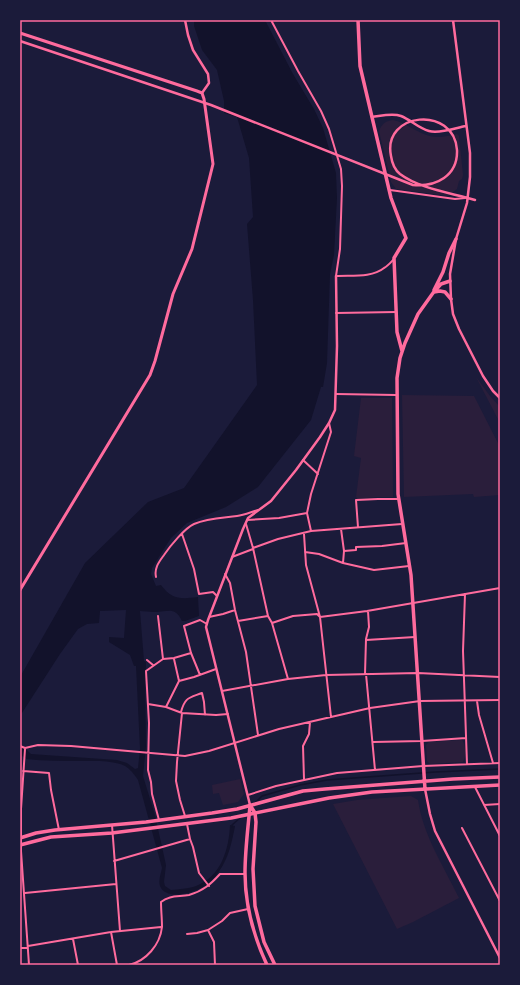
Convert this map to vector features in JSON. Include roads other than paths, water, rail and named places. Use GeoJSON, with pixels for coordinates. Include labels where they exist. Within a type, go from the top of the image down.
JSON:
{"type":"FeatureCollection","features":[{"type":"Feature","properties":{"kind":"main road"},"geometry":{"type":"LineString","coordinates":[[358,20],[360,66],[390,190],[406,238],[394,258],[397,332],[402,350]]}},
{"type":"Feature","properties":{"kind":"main road"},"geometry":{"type":"LineString","coordinates":[[20,33],[202,93],[213,164],[192,249],[173,294],[150,375],[20,590]]}},
{"type":"Feature","properties":{"kind":"main road"},"geometry":{"type":"LineString","coordinates":[[433,293],[443,272],[449,253],[456,240]]}},
{"type":"Feature","properties":{"kind":"main road"},"geometry":{"type":"LineString","coordinates":[[425,789],[410,565],[399,499],[396,395],[398,371],[402,350],[407,337],[418,314],[433,293],[440,284],[450,281]]}},
{"type":"Feature","properties":{"kind":"main road"},"geometry":{"type":"LineString","coordinates":[[433,293],[440,290],[451,299]]}},
{"type":"Feature","properties":{"kind":"main road"},"geometry":{"type":"LineString","coordinates":[[20,838],[36,833],[159,821],[237,809],[303,791],[424,781],[500,777]]}},
{"type":"Feature","properties":{"kind":"main road"},"geometry":{"type":"LineString","coordinates":[[20,845],[51,837],[162,828],[372,792],[500,785]]}},
{"type":"Feature","properties":{"kind":"main road"},"geometry":{"type":"LineString","coordinates":[[250,806],[255,813],[256,822],[253,878],[255,906],[264,942],[275,965]]}},
{"type":"Feature","properties":{"kind":"main road"},"geometry":{"type":"LineString","coordinates":[[250,806],[245,874],[249,908],[255,933],[267,965]]}},
{"type":"Feature","properties":{"kind":"street"},"geometry":{"type":"LineString","coordinates":[[185,20],[193,50],[208,74],[209,83],[202,93]]}},
{"type":"Feature","properties":{"kind":"street"},"geometry":{"type":"LineString","coordinates":[[250,806],[216,669],[207,624],[246,522],[258,510],[271,501],[320,437],[335,410],[336,276],[340,249],[342,186],[340,169],[329,129],[321,111],[271,20]]}},
{"type":"Feature","properties":{"kind":"street"},"geometry":{"type":"LineString","coordinates":[[453,20],[470,165],[468,198],[456,240],[450,281],[451,299],[453,314],[463,336],[483,376],[493,391],[500,398]]}},
{"type":"Feature","properties":{"kind":"street"},"geometry":{"type":"LineString","coordinates":[[20,41],[211,105],[413,185],[425,185],[438,182],[450,172],[454,165],[457,149],[455,142],[450,132],[445,127],[432,120],[423,118],[414,120],[407,123],[393,136],[390,152],[395,168],[399,174],[419,184],[468,198],[475,200]]}},
{"type":"Feature","properties":{"kind":"street"},"geometry":{"type":"LineString","coordinates":[[372,117],[392,114],[401,116],[428,131],[436,132],[466,126]]}},
{"type":"Feature","properties":{"kind":"street"},"geometry":{"type":"LineString","coordinates":[[390,190],[455,198],[468,198]]}},
{"type":"Feature","properties":{"kind":"street"},"geometry":{"type":"LineString","coordinates":[[336,276],[375,273],[384,269],[394,258]]}},
{"type":"Feature","properties":{"kind":"street"},"geometry":{"type":"LineString","coordinates":[[336,313],[396,312]]}},
{"type":"Feature","properties":{"kind":"street"},"geometry":{"type":"LineString","coordinates":[[336,394],[396,395]]}},
{"type":"Feature","properties":{"kind":"street"},"geometry":{"type":"LineString","coordinates":[[311,531],[307,513],[311,494],[331,432],[329,423]]}},
{"type":"Feature","properties":{"kind":"street"},"geometry":{"type":"LineString","coordinates":[[303,460],[318,474]]}},
{"type":"Feature","properties":{"kind":"street"},"geometry":{"type":"LineString","coordinates":[[358,527],[356,500],[378,498],[399,499]]}},
{"type":"Feature","properties":{"kind":"street"},"geometry":{"type":"LineString","coordinates":[[156,577],[155,573],[157,565],[166,552],[193,524],[218,517],[238,516],[258,510]]}},
{"type":"Feature","properties":{"kind":"street"},"geometry":{"type":"LineString","coordinates":[[246,522],[307,513]]}},
{"type":"Feature","properties":{"kind":"street"},"geometry":{"type":"LineString","coordinates":[[246,522],[268,616],[272,623],[288,679]]}},
{"type":"Feature","properties":{"kind":"street"},"geometry":{"type":"LineString","coordinates":[[232,557],[278,539],[304,534],[311,531],[402,524]]}},
{"type":"Feature","properties":{"kind":"street"},"geometry":{"type":"LineString","coordinates":[[340,529],[344,551],[343,563]]}},
{"type":"Feature","properties":{"kind":"street"},"geometry":{"type":"LineString","coordinates":[[182,534],[194,569],[199,594],[212,592],[217,596]]}},
{"type":"Feature","properties":{"kind":"street"},"geometry":{"type":"LineString","coordinates":[[304,534],[306,565],[320,617],[331,717]]}},
{"type":"Feature","properties":{"kind":"street"},"geometry":{"type":"LineString","coordinates":[[344,551],[356,550],[356,547],[406,543]]}},
{"type":"Feature","properties":{"kind":"street"},"geometry":{"type":"LineString","coordinates":[[305,552],[319,554],[343,563],[374,570],[410,565]]}},
{"type":"Feature","properties":{"kind":"street"},"geometry":{"type":"LineString","coordinates":[[225,574],[230,583],[234,610],[246,652],[258,735]]}},
{"type":"Feature","properties":{"kind":"street"},"geometry":{"type":"LineString","coordinates":[[272,623],[293,616],[317,614],[320,617],[368,611],[500,588]]}},
{"type":"Feature","properties":{"kind":"street"},"geometry":{"type":"LineString","coordinates":[[465,594],[464,674],[467,764]]}},
{"type":"Feature","properties":{"kind":"street"},"geometry":{"type":"LineString","coordinates":[[209,617],[234,610]]}},
{"type":"Feature","properties":{"kind":"street"},"geometry":{"type":"LineString","coordinates":[[368,611],[369,627],[366,640],[365,674],[370,708],[375,770]]}},
{"type":"Feature","properties":{"kind":"street"},"geometry":{"type":"LineString","coordinates":[[158,616],[163,659]]}},
{"type":"Feature","properties":{"kind":"street"},"geometry":{"type":"LineString","coordinates":[[238,622],[268,616]]}},
{"type":"Feature","properties":{"kind":"street"},"geometry":{"type":"LineString","coordinates":[[200,675],[191,653],[184,626],[200,620],[207,624]]}},
{"type":"Feature","properties":{"kind":"street"},"geometry":{"type":"LineString","coordinates":[[366,640],[415,637]]}},
{"type":"Feature","properties":{"kind":"street"},"geometry":{"type":"LineString","coordinates":[[159,821],[148,770],[149,737],[146,671],[163,659],[174,658],[191,653]]}},
{"type":"Feature","properties":{"kind":"street"},"geometry":{"type":"LineString","coordinates":[[166,707],[179,681],[174,658]]}},
{"type":"Feature","properties":{"kind":"street"},"geometry":{"type":"LineString","coordinates":[[147,660],[153,665]]}},
{"type":"Feature","properties":{"kind":"street"},"geometry":{"type":"LineString","coordinates":[[179,681],[216,669]]}},
{"type":"Feature","properties":{"kind":"street"},"geometry":{"type":"LineString","coordinates":[[222,691],[288,679],[326,675],[464,674],[500,677]]}},
{"type":"Feature","properties":{"kind":"street"},"geometry":{"type":"LineString","coordinates":[[185,817],[176,781],[183,702],[188,698],[202,693],[205,714]]}},
{"type":"Feature","properties":{"kind":"street"},"geometry":{"type":"LineString","coordinates":[[20,746],[25,748],[38,745],[64,746],[178,756],[193,755],[258,735],[370,708],[420,701],[465,702],[500,700]]}},
{"type":"Feature","properties":{"kind":"street"},"geometry":{"type":"LineString","coordinates":[[477,701],[479,715],[493,763]]}},
{"type":"Feature","properties":{"kind":"street"},"geometry":{"type":"LineString","coordinates":[[148,704],[166,707],[181,712],[216,716],[228,714]]}},
{"type":"Feature","properties":{"kind":"street"},"geometry":{"type":"LineString","coordinates":[[304,779],[303,746],[309,734],[310,722]]}},
{"type":"Feature","properties":{"kind":"street"},"geometry":{"type":"LineString","coordinates":[[372,742],[466,738]]}},
{"type":"Feature","properties":{"kind":"street"},"geometry":{"type":"LineString","coordinates":[[25,748],[21,776],[20,845],[25,893],[29,965]]}},
{"type":"Feature","properties":{"kind":"street"},"geometry":{"type":"LineString","coordinates":[[248,795],[304,779],[336,773],[500,763]]}},
{"type":"Feature","properties":{"kind":"street"},"geometry":{"type":"LineString","coordinates":[[23,770],[49,773],[59,830]]}},
{"type":"Feature","properties":{"kind":"street"},"geometry":{"type":"LineString","coordinates":[[474,786],[500,836]]}},
{"type":"Feature","properties":{"kind":"street"},"geometry":{"type":"LineString","coordinates":[[425,789],[435,831],[500,958]]}},
{"type":"Feature","properties":{"kind":"street"},"geometry":{"type":"LineString","coordinates":[[484,805],[500,804]]}},
{"type":"Feature","properties":{"kind":"street"},"geometry":{"type":"LineString","coordinates":[[187,824],[199,873],[209,886]]}},
{"type":"Feature","properties":{"kind":"street"},"geometry":{"type":"LineString","coordinates":[[112,825],[120,931]]}},
{"type":"Feature","properties":{"kind":"street"},"geometry":{"type":"LineString","coordinates":[[462,828],[500,901]]}},
{"type":"Feature","properties":{"kind":"street"},"geometry":{"type":"LineString","coordinates":[[114,861],[190,839]]}},
{"type":"Feature","properties":{"kind":"street"},"geometry":{"type":"LineString","coordinates":[[129,965],[137,963],[145,958],[159,938],[162,927],[161,902],[166,899],[200,892],[209,886],[220,874],[245,874]]}},
{"type":"Feature","properties":{"kind":"street"},"geometry":{"type":"LineString","coordinates":[[25,893],[116,884]]}},
{"type":"Feature","properties":{"kind":"street"},"geometry":{"type":"LineString","coordinates":[[188,934],[208,930],[222,921],[230,913],[249,908]]}},
{"type":"Feature","properties":{"kind":"street"},"geometry":{"type":"LineString","coordinates":[[20,948],[111,932],[162,927]]}},
{"type":"Feature","properties":{"kind":"street"},"geometry":{"type":"LineString","coordinates":[[208,930],[214,942],[215,965]]}},
{"type":"Feature","properties":{"kind":"street"},"geometry":{"type":"LineString","coordinates":[[111,932],[117,965]]}},
{"type":"Feature","properties":{"kind":"street"},"geometry":{"type":"LineString","coordinates":[[73,939],[78,965]]}},
{"type":"Feature","properties":{"kind":"waterway"},"geometry":{"type":"LineString","coordinates":[[255,803],[262,796],[300,785],[327,780],[500,769]]}},
{"type":"Feature","properties":{"kind":"waterway"},"geometry":{"type":"LineString","coordinates":[[232,827],[232,825],[241,817]]}}]}
